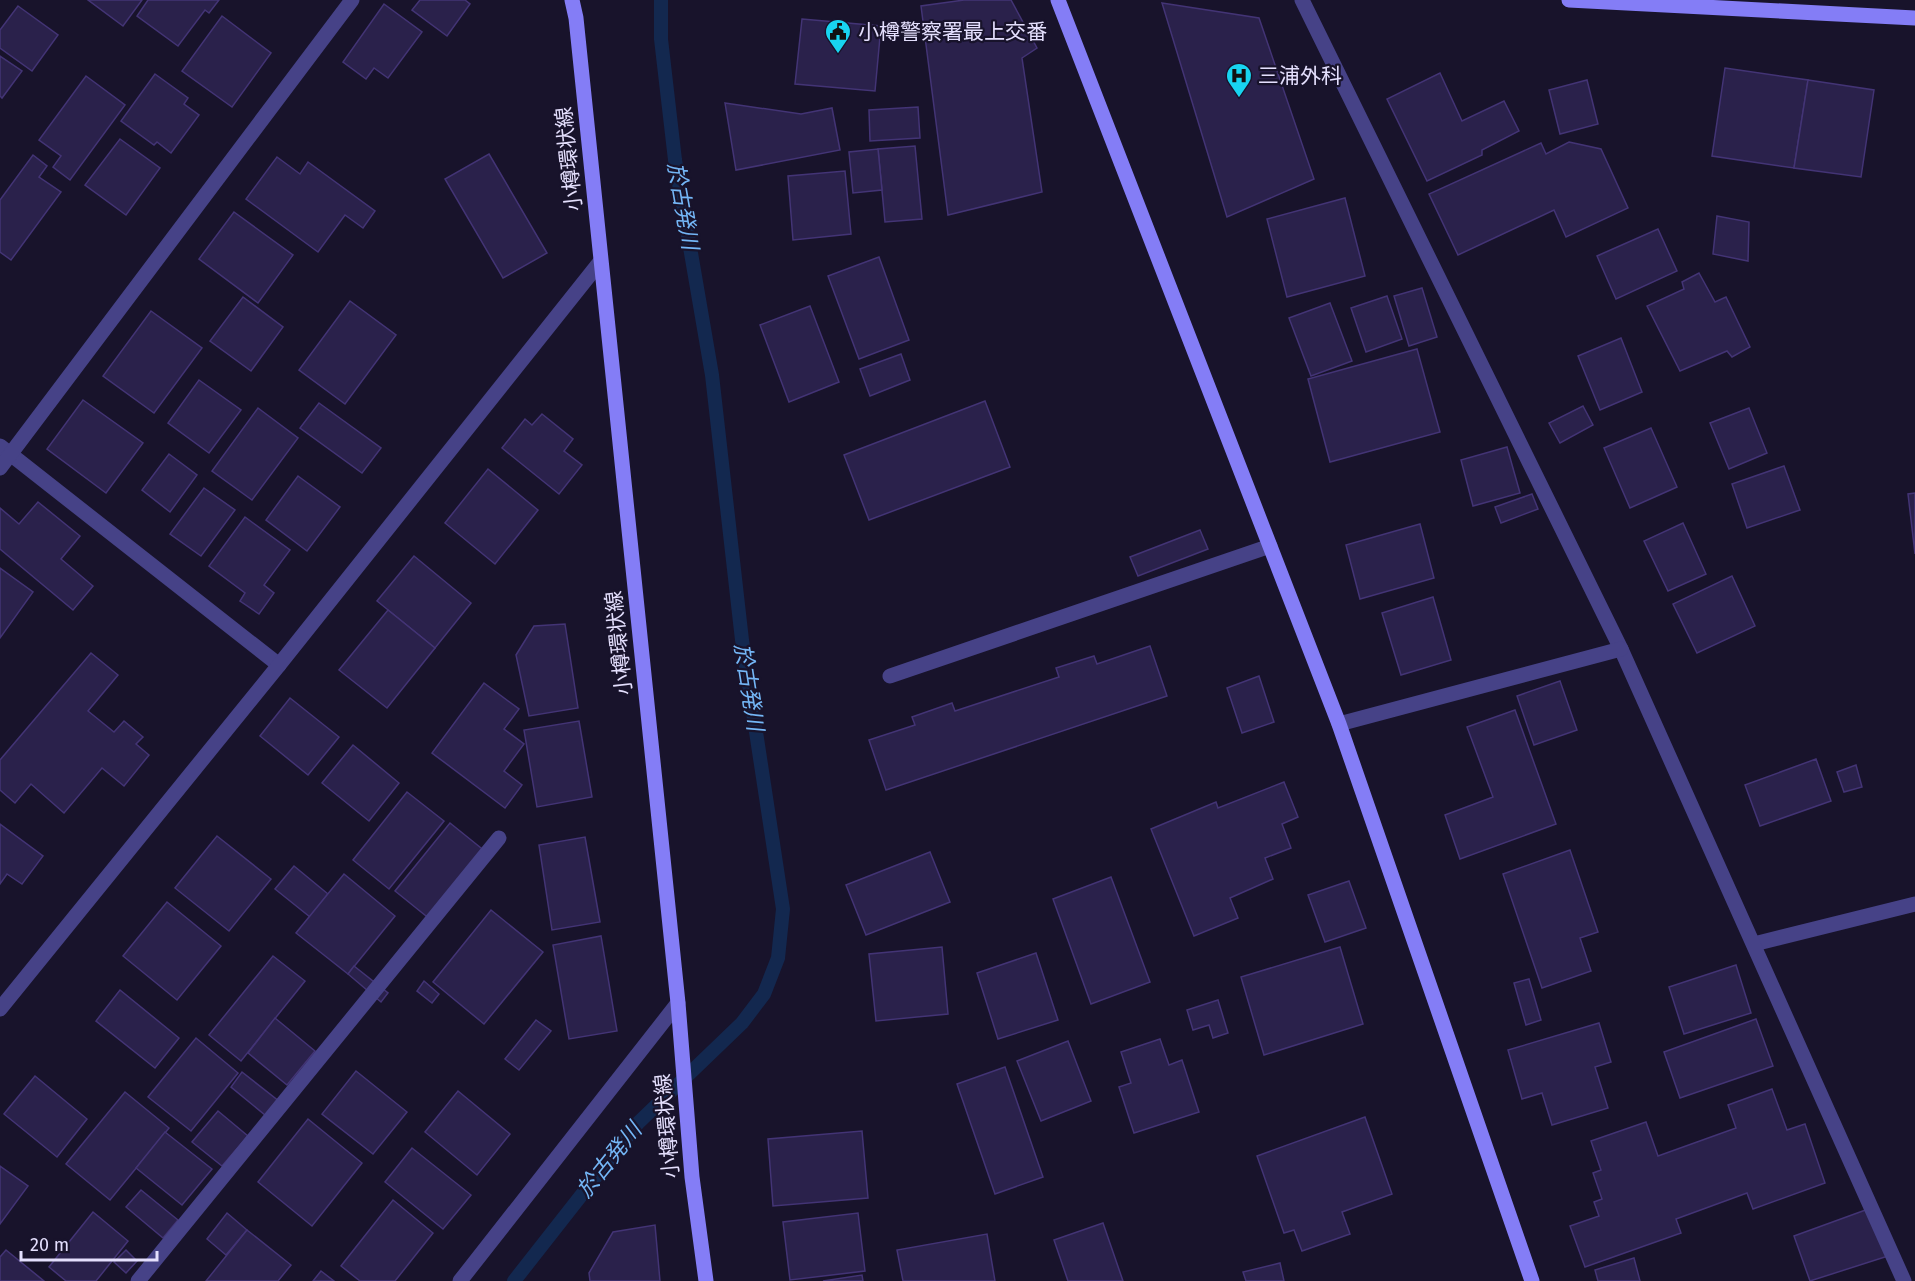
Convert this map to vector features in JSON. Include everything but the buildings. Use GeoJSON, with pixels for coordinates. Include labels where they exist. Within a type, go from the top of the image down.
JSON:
{"type":"FeatureCollection","features":[{"type":"Feature","properties":{"kind":"main road","name":"小樽環状線"},"geometry":{"type":"LineString","coordinates":[[572,0],[576,18],[678,1003],[692,1177],[706,1281]]}},
{"type":"Feature","properties":{"kind":"main road"},"geometry":{"type":"LineString","coordinates":[[1059,0],[1339,724],[1532,1281]]}},
{"type":"Feature","properties":{"kind":"main road"},"geometry":{"type":"LineString","coordinates":[[1569,0],[1915,18]]}},
{"type":"Feature","properties":{"kind":"street"},"geometry":{"type":"LineString","coordinates":[[0,468],[5,450],[352,0]]}},
{"type":"Feature","properties":{"kind":"street"},"geometry":{"type":"LineString","coordinates":[[1302,0],[1621,649],[1904,1281]]}},
{"type":"Feature","properties":{"kind":"street"},"geometry":{"type":"LineString","coordinates":[[0,1009],[279,665],[600,262]]}},
{"type":"Feature","properties":{"kind":"street"},"geometry":{"type":"LineString","coordinates":[[5,450],[279,665]]}},
{"type":"Feature","properties":{"kind":"street"},"geometry":{"type":"LineString","coordinates":[[890,676],[1270,546]]}},
{"type":"Feature","properties":{"kind":"street"},"geometry":{"type":"LineString","coordinates":[[1339,724],[1621,649]]}},
{"type":"Feature","properties":{"kind":"street"},"geometry":{"type":"LineString","coordinates":[[138,1281],[500,838]]}},
{"type":"Feature","properties":{"kind":"street"},"geometry":{"type":"LineString","coordinates":[[1754,944],[1915,904]]}},
{"type":"Feature","properties":{"kind":"street"},"geometry":{"type":"LineString","coordinates":[[460,1281],[678,1003]]}},
{"type":"Feature","properties":{"kind":"waterway","name":"於古発川"},"geometry":{"type":"LineString","coordinates":[[514,1281],[638,1123],[742,1023],[764,994],[778,958],[783,909],[742,640],[712,375],[675,160],[661,39],[661,0]]}},
{"type":"Feature","properties":{"kind":"place","name":"小樽警察署最上交番"},"geometry":{"type":"Point","coordinates":[838,55]}},
{"type":"Feature","properties":{"kind":"place","name":"三浦外科"},"geometry":{"type":"Point","coordinates":[1239,99]}}]}
